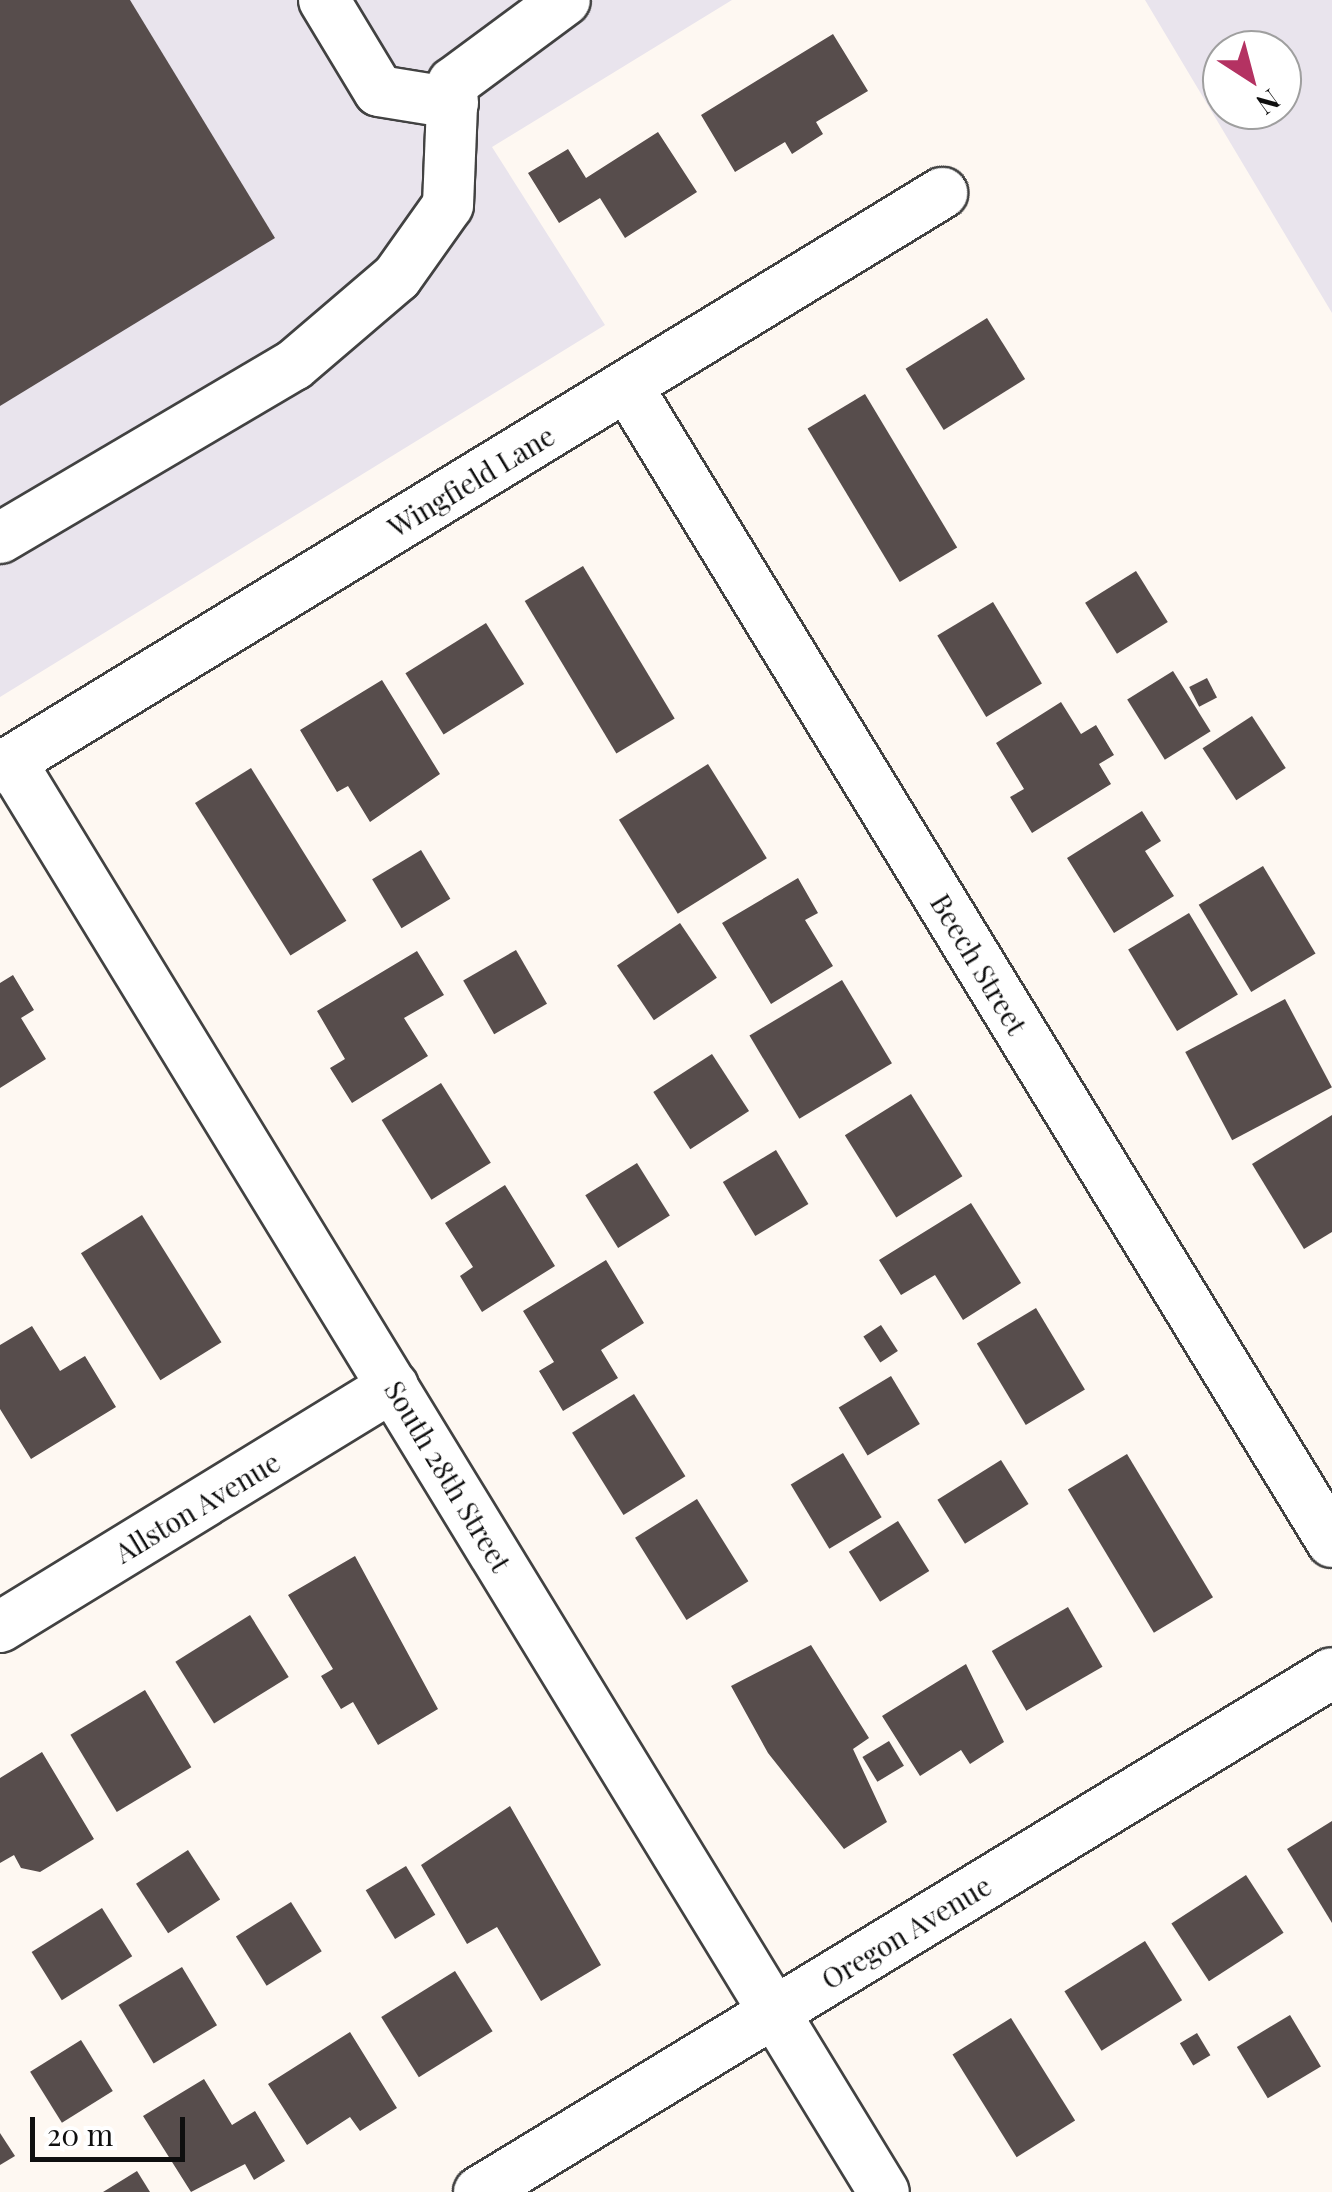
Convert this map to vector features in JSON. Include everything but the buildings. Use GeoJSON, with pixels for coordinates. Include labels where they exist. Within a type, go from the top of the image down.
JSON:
{"type":"FeatureCollection","features":[{"type":"Feature","properties":{"kind":"street"},"geometry":{"type":"LineString","coordinates":[[324,0],[379,91],[453,102]]}},
{"type":"Feature","properties":{"kind":"street"},"geometry":{"type":"LineString","coordinates":[[0,538],[294,365],[397,277],[448,205],[454,83],[485,52],[566,0]]}},
{"type":"Feature","properties":{"kind":"street","name":"Wingfield Lane"},"geometry":{"type":"LineString","coordinates":[[5,765],[942,194]]}},
{"type":"Feature","properties":{"kind":"street","name":"Beech Street"},"geometry":{"type":"LineString","coordinates":[[627,386],[1332,1542]]}},
{"type":"Feature","properties":{"kind":"street","name":"South 28th Street"},"geometry":{"type":"LineString","coordinates":[[5,765],[393,1386],[884,2192]]}},
{"type":"Feature","properties":{"kind":"street","name":"Allston Avenue"},"geometry":{"type":"LineString","coordinates":[[0,1627],[393,1386]]}},
{"type":"Feature","properties":{"kind":"street","name":"Oregon Avenue"},"geometry":{"type":"LineString","coordinates":[[479,2192],[1332,1672]]}},
{"type":"Feature","properties":{"kind":"shaded area"},"geometry":{"type":"Polygon","coordinates":[[[0,0],[732,0],[492,147],[605,325],[0,697],[0,0]]]}},
{"type":"Feature","properties":{"kind":"shaded area"},"geometry":{"type":"Polygon","coordinates":[[[1145,0],[1332,0],[1332,313],[1223,130],[1302,130],[1302,30],[1202,30],[1202,95],[1145,0]]]}}]}
